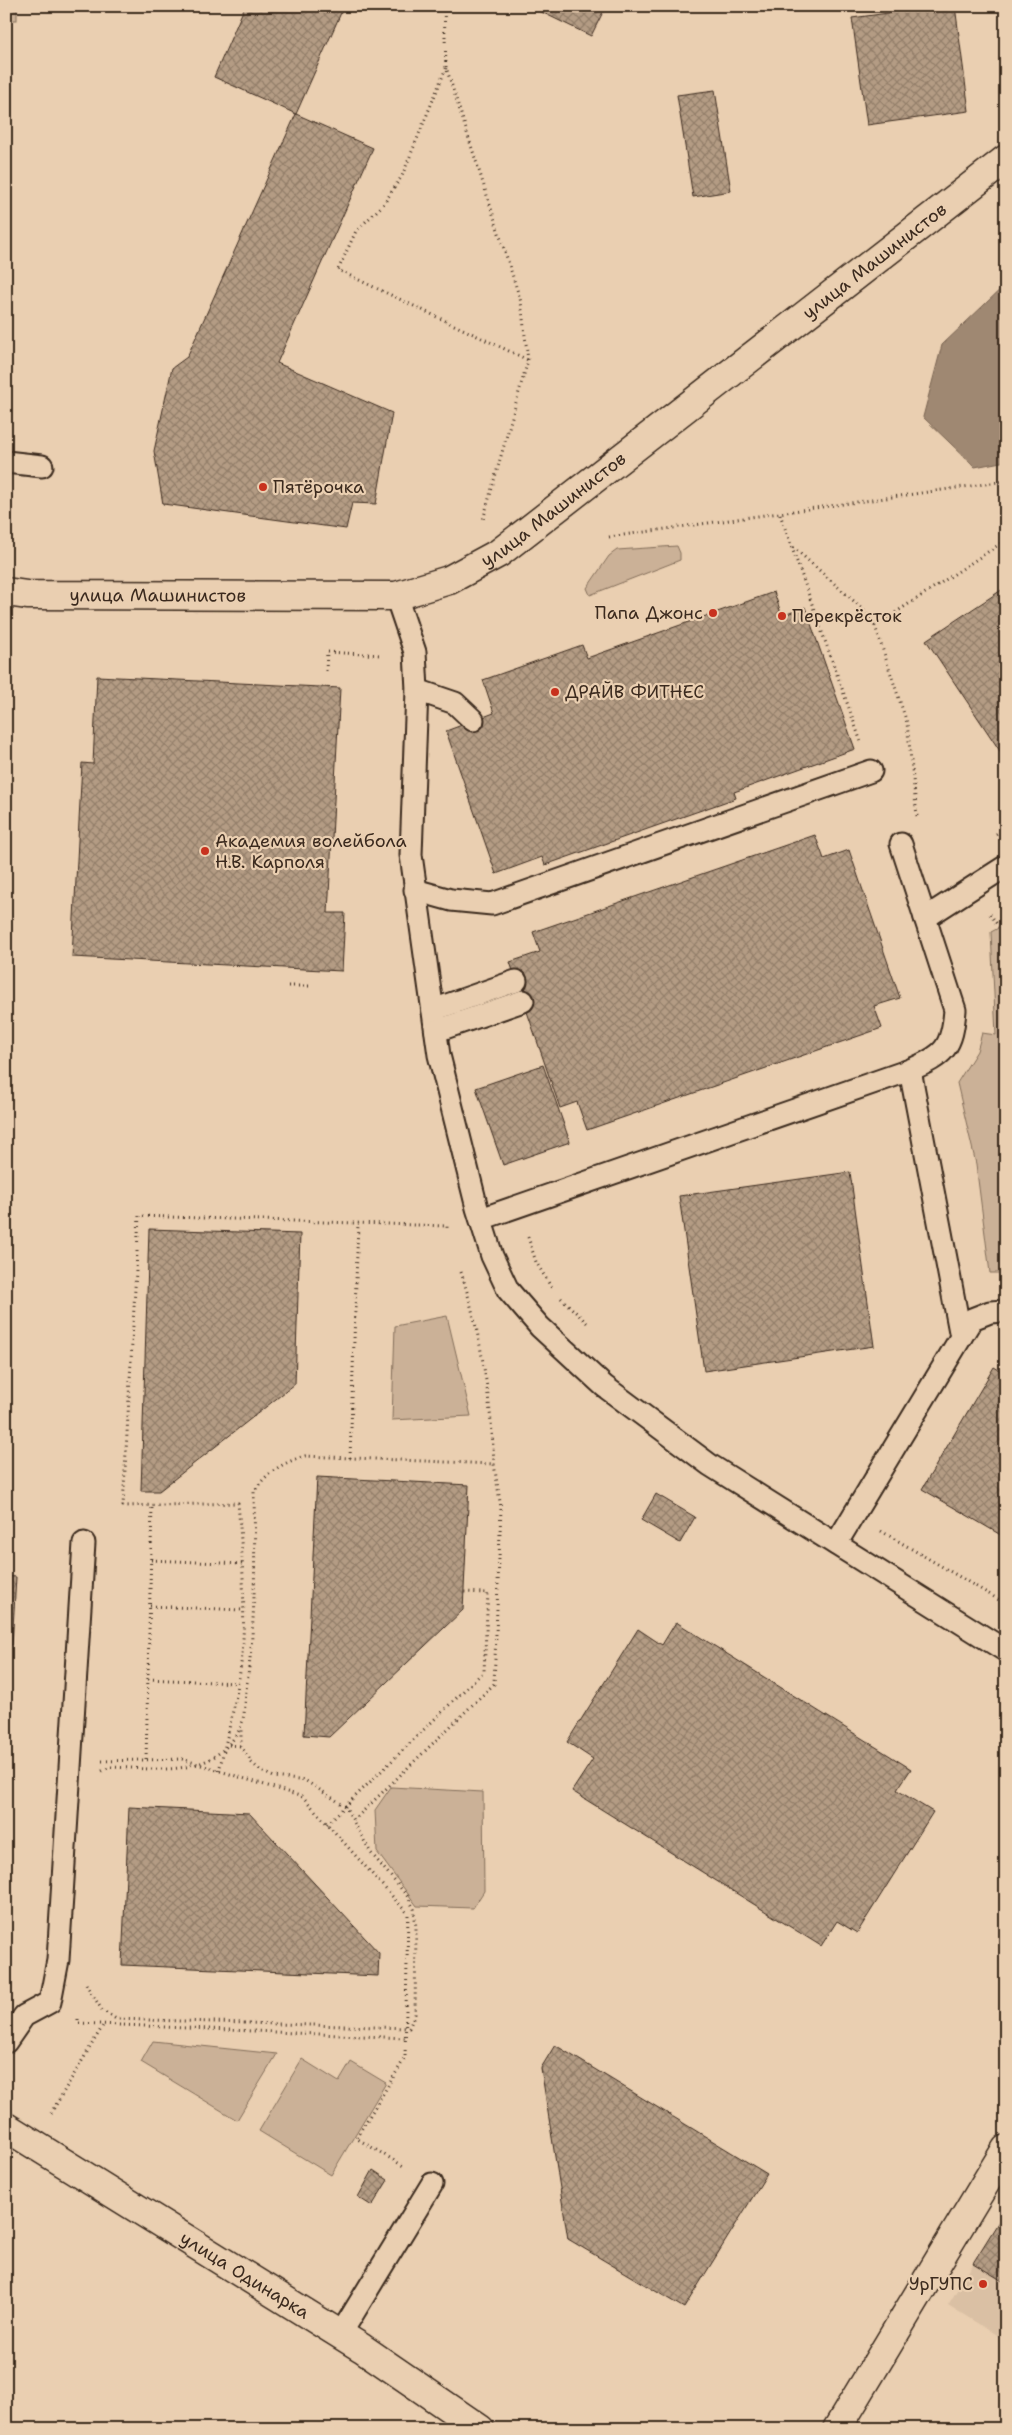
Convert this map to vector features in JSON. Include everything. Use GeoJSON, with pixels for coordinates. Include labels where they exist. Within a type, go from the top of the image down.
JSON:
{"type":"FeatureCollection","features":[{"type":"Feature","properties":{"kind":"street","name":"улица Машинистов"},"geometry":{"type":"LineString","coordinates":[[6,592],[47,595],[396,596],[449,580],[499,553],[1006,158]]}},
{"type":"Feature","properties":{"kind":"street","name":"улица Одинарка"},"geometry":{"type":"LineString","coordinates":[[6,2127],[340,2335],[480,2429]]}},
{"type":"Feature","properties":{"kind":"street"},"geometry":{"type":"LineString","coordinates":[[837,2429],[1006,2149]]}},
{"type":"Feature","properties":{"kind":"lane"},"geometry":{"type":"LineString","coordinates":[[6,462],[42,466]]}},
{"type":"Feature","properties":{"kind":"lane"},"geometry":{"type":"LineString","coordinates":[[396,596],[415,652],[417,690],[411,855],[439,1055],[467,1172],[492,1256],[508,1290],[540,1327],[604,1386],[710,1465],[1006,1651]]}},
{"type":"Feature","properties":{"kind":"lane"},"geometry":{"type":"LineString","coordinates":[[417,690],[455,703],[473,720]]}},
{"type":"Feature","properties":{"kind":"lane"},"geometry":{"type":"LineString","coordinates":[[415,890],[451,900],[492,904],[871,771]]}},
{"type":"Feature","properties":{"kind":"lane"},"geometry":{"type":"LineString","coordinates":[[481,1219],[910,1070],[936,1059],[953,1036],[955,1010],[901,844]]}},
{"type":"Feature","properties":{"kind":"lane"},"geometry":{"type":"LineString","coordinates":[[925,918],[1006,866]]}},
{"type":"Feature","properties":{"kind":"lane"},"geometry":{"type":"LineString","coordinates":[[433,1010],[520,991],[436,1031]]}},
{"type":"Feature","properties":{"kind":"lane"},"geometry":{"type":"LineString","coordinates":[[910,1070],[961,1337]]}},
{"type":"Feature","properties":{"kind":"lane"},"geometry":{"type":"LineString","coordinates":[[836,1544],[972,1319],[990,1312],[1006,1311]]}},
{"type":"Feature","properties":{"kind":"lane"},"geometry":{"type":"LineString","coordinates":[[6,2042],[24,2016],[50,2002],[58,1960],[84,1543]]}},
{"type":"Feature","properties":{"kind":"lane"},"geometry":{"type":"LineString","coordinates":[[340,2335],[432,2184]]}},
{"type":"Feature","properties":{"kind":"path"},"geometry":{"type":"LineString","coordinates":[[444,6],[446,67],[521,302],[528,360],[483,521]]}},
{"type":"Feature","properties":{"kind":"path"},"geometry":{"type":"LineString","coordinates":[[446,67],[402,176],[383,206],[356,230],[338,270],[528,360]]}},
{"type":"Feature","properties":{"kind":"path"},"geometry":{"type":"LineString","coordinates":[[609,537],[1006,481]]}},
{"type":"Feature","properties":{"kind":"path"},"geometry":{"type":"LineString","coordinates":[[780,514],[871,771]]}},
{"type":"Feature","properties":{"kind":"path"},"geometry":{"type":"LineString","coordinates":[[875,626],[1006,540]]}},
{"type":"Feature","properties":{"kind":"path"},"geometry":{"type":"LineString","coordinates":[[792,546],[864,610],[875,626],[906,723],[918,818]]}},
{"type":"Feature","properties":{"kind":"path"},"geometry":{"type":"LineString","coordinates":[[326,671],[327,652],[377,653],[387,657]]}},
{"type":"Feature","properties":{"kind":"path"},"geometry":{"type":"LineString","coordinates":[[288,986],[309,986]]}},
{"type":"Feature","properties":{"kind":"path"},"geometry":{"type":"LineString","coordinates":[[516,1206],[536,1262],[555,1292],[590,1326]]}},
{"type":"Feature","properties":{"kind":"path"},"geometry":{"type":"LineString","coordinates":[[219,1771],[237,1683],[243,1641],[244,1564],[238,1503],[123,1506],[139,1216],[447,1226],[450,1235]]}},
{"type":"Feature","properties":{"kind":"path"},"geometry":{"type":"LineString","coordinates":[[350,1458],[358,1223]]}},
{"type":"Feature","properties":{"kind":"path"},"geometry":{"type":"LineString","coordinates":[[354,1820],[494,1684],[501,1508],[475,1314],[461,1270]]}},
{"type":"Feature","properties":{"kind":"path"},"geometry":{"type":"LineString","coordinates":[[87,1975],[86,1984],[93,1998],[102,2010],[116,2019],[409,2028],[415,2014],[416,1928],[414,1909],[408,1898],[371,1853],[345,1806],[306,1781],[274,1776],[261,1771],[252,1763],[242,1746],[241,1727],[252,1645],[254,1492],[261,1480],[288,1461],[305,1456],[494,1464]]}},
{"type":"Feature","properties":{"kind":"path"},"geometry":{"type":"LineString","coordinates":[[146,1760],[152,1505]]}},
{"type":"Feature","properties":{"kind":"path"},"geometry":{"type":"LineString","coordinates":[[854,1514],[1006,1604]]}},
{"type":"Feature","properties":{"kind":"path"},"geometry":{"type":"LineString","coordinates":[[151,1560],[244,1564]]}},
{"type":"Feature","properties":{"kind":"path"},"geometry":{"type":"LineString","coordinates":[[327,1824],[484,1671],[488,1593],[464,1592]]}},
{"type":"Feature","properties":{"kind":"path"},"geometry":{"type":"LineString","coordinates":[[150,1606],[243,1610]]}},
{"type":"Feature","properties":{"kind":"path"},"geometry":{"type":"LineString","coordinates":[[148,1679],[237,1683]]}},
{"type":"Feature","properties":{"kind":"path"},"geometry":{"type":"LineString","coordinates":[[96,1776],[110,1767],[176,1770],[197,1764],[210,1759],[225,1748],[241,1727]]}},
{"type":"Feature","properties":{"kind":"path"},"geometry":{"type":"LineString","coordinates":[[228,1745],[242,1746]]}},
{"type":"Feature","properties":{"kind":"path"},"geometry":{"type":"LineString","coordinates":[[99,1763],[107,1760],[182,1759],[303,1798],[408,1914],[405,2058],[356,2138],[432,2184]]}},
{"type":"Feature","properties":{"kind":"path"},"geometry":{"type":"LineString","coordinates":[[78,2023],[405,2038]]}},
{"type":"Feature","properties":{"kind":"path"},"geometry":{"type":"LineString","coordinates":[[32,2143],[104,2024]]}},
{"type":"Feature","properties":{"kind":"shaded area"},"geometry":{"type":"Polygon","coordinates":[[[6,6],[17,6],[17,20],[6,20],[6,6]]]}},
{"type":"Feature","properties":{"kind":"shaded area"},"geometry":{"type":"Polygon","coordinates":[[[1006,284],[1006,461],[975,467],[923,417],[942,345],[1006,284]]]}},
{"type":"Feature","properties":{"kind":"shaded area"},"geometry":{"type":"Polygon","coordinates":[[[677,546],[680,560],[590,595],[587,588],[609,556],[617,550],[677,546]]]}},
{"type":"Feature","properties":{"kind":"shaded area"},"geometry":{"type":"Polygon","coordinates":[[[1006,924],[1006,1273],[990,1273],[976,1164],[957,1083],[977,1051],[982,1033],[996,1035],[991,932],[1006,924]]]}},
{"type":"Feature","properties":{"kind":"shaded area"},"geometry":{"type":"Polygon","coordinates":[[[447,1316],[471,1416],[392,1420],[395,1326],[447,1316]]]}},
{"type":"Feature","properties":{"kind":"shaded area"},"geometry":{"type":"Polygon","coordinates":[[[391,1787],[483,1792],[484,1891],[473,1908],[417,1906],[377,1852],[375,1810],[391,1787]]]}},
{"type":"Feature","properties":{"kind":"shaded area"},"geometry":{"type":"Polygon","coordinates":[[[153,2041],[277,2054],[237,2120],[141,2062],[153,2041]]]}},
{"type":"Feature","properties":{"kind":"shaded area"},"geometry":{"type":"Polygon","coordinates":[[[302,2059],[339,2082],[351,2062],[386,2083],[331,2175],[259,2131],[302,2059]]]}},
{"type":"Feature","properties":{"kind":"shaded area","name":"УрГУПС"},"geometry":{"type":"Polygon","coordinates":[[[1006,2210],[1006,2341],[948,2305],[1006,2210]]]}},
{"type":"Feature","properties":{"kind":"building"},"geometry":{"type":"Polygon","coordinates":[[[245,6],[344,6],[296,114],[214,77],[245,6]]]}},
{"type":"Feature","properties":{"kind":"building"},"geometry":{"type":"Polygon","coordinates":[[[529,6],[606,6],[591,36],[529,6]]]}},
{"type":"Feature","properties":{"kind":"building"},"geometry":{"type":"Polygon","coordinates":[[[939,6],[955,6],[969,111],[867,125],[852,18],[939,6]]]}},
{"type":"Feature","properties":{"kind":"building"},"geometry":{"type":"Polygon","coordinates":[[[715,90],[731,191],[693,197],[677,95],[715,90]]]}},
{"type":"Feature","properties":{"kind":"building"},"geometry":{"type":"Polygon","coordinates":[[[296,114],[373,148],[277,363],[392,413],[376,504],[352,503],[346,529],[163,504],[154,451],[172,368],[187,357],[296,114]]]}},
{"type":"Feature","properties":{"kind":"building"},"geometry":{"type":"Polygon","coordinates":[[[1006,587],[1006,760],[926,640],[1006,587]]]}},
{"type":"Feature","properties":{"kind":"building"},"geometry":{"type":"Polygon","coordinates":[[[774,592],[782,616],[805,607],[855,749],[734,792],[736,798],[545,865],[542,857],[496,874],[446,731],[494,713],[483,680],[582,645],[587,658],[774,592]]]}},
{"type":"Feature","properties":{"kind":"building","name":"Академия волейбола Н.В. Карполя"},"geometry":{"type":"Polygon","coordinates":[[[97,676],[340,688],[328,913],[345,913],[342,971],[72,957],[82,763],[93,764],[97,676]]]}},
{"type":"Feature","properties":{"kind":"building"},"geometry":{"type":"Polygon","coordinates":[[[815,835],[824,859],[849,850],[900,998],[874,1006],[882,1028],[587,1130],[577,1102],[560,1108],[510,962],[540,952],[533,932],[815,835]]]}},
{"type":"Feature","properties":{"kind":"building"},"geometry":{"type":"Polygon","coordinates":[[[543,1065],[570,1142],[503,1165],[476,1088],[543,1065]]]}},
{"type":"Feature","properties":{"kind":"building"},"geometry":{"type":"Polygon","coordinates":[[[850,1172],[874,1346],[704,1371],[679,1196],[850,1172]]]}},
{"type":"Feature","properties":{"kind":"building"},"geometry":{"type":"Polygon","coordinates":[[[149,1229],[300,1234],[295,1384],[159,1491],[141,1491],[149,1229]]]}},
{"type":"Feature","properties":{"kind":"building"},"geometry":{"type":"Polygon","coordinates":[[[994,1367],[1006,1374],[1006,1538],[922,1489],[994,1367]]]}},
{"type":"Feature","properties":{"kind":"building"},"geometry":{"type":"Polygon","coordinates":[[[317,1477],[469,1485],[463,1610],[329,1737],[304,1735],[317,1477]]]}},
{"type":"Feature","properties":{"kind":"building"},"geometry":{"type":"Polygon","coordinates":[[[656,1494],[695,1517],[680,1543],[641,1520],[656,1494]]]}},
{"type":"Feature","properties":{"kind":"building"},"geometry":{"type":"Polygon","coordinates":[[[6,1576],[16,1577],[12,1645],[6,1644],[6,1576]]]}},
{"type":"Feature","properties":{"kind":"building"},"geometry":{"type":"Polygon","coordinates":[[[676,1622],[911,1769],[897,1790],[933,1812],[857,1933],[837,1921],[821,1946],[572,1791],[593,1759],[567,1742],[638,1629],[662,1645],[676,1622]]]}},
{"type":"Feature","properties":{"kind":"building"},"geometry":{"type":"Polygon","coordinates":[[[129,1807],[249,1813],[379,1953],[378,1976],[122,1965],[129,1807]]]}},
{"type":"Feature","properties":{"kind":"building"},"geometry":{"type":"Polygon","coordinates":[[[555,2045],[767,2174],[684,2308],[568,2239],[541,2068],[555,2045]]]}},
{"type":"Feature","properties":{"kind":"building"},"geometry":{"type":"Polygon","coordinates":[[[373,2170],[388,2180],[372,2206],[358,2197],[373,2170]]]}},
{"type":"Feature","properties":{"kind":"building"},"geometry":{"type":"Polygon","coordinates":[[[1006,2210],[1006,2283],[973,2263],[1006,2210]]]}},
{"type":"Feature","properties":{"kind":"place","name":"Пятёрочка"},"geometry":{"type":"Point","coordinates":[263,487]}},
{"type":"Feature","properties":{"kind":"place","name":"Папа Джонс"},"geometry":{"type":"Point","coordinates":[713,613]}},
{"type":"Feature","properties":{"kind":"place","name":"Перекрёсток"},"geometry":{"type":"Point","coordinates":[782,616]}},
{"type":"Feature","properties":{"kind":"place","name":"ДРАЙВ ФИТНЕС"},"geometry":{"type":"Point","coordinates":[555,692]}},
{"type":"Feature","properties":{"kind":"place","name":"Академия волейбола Н.В. Карполя"},"geometry":{"type":"Point","coordinates":[205,851]}},
{"type":"Feature","properties":{"kind":"place","name":"УрГУПС"},"geometry":{"type":"Point","coordinates":[983,2284]}}]}
